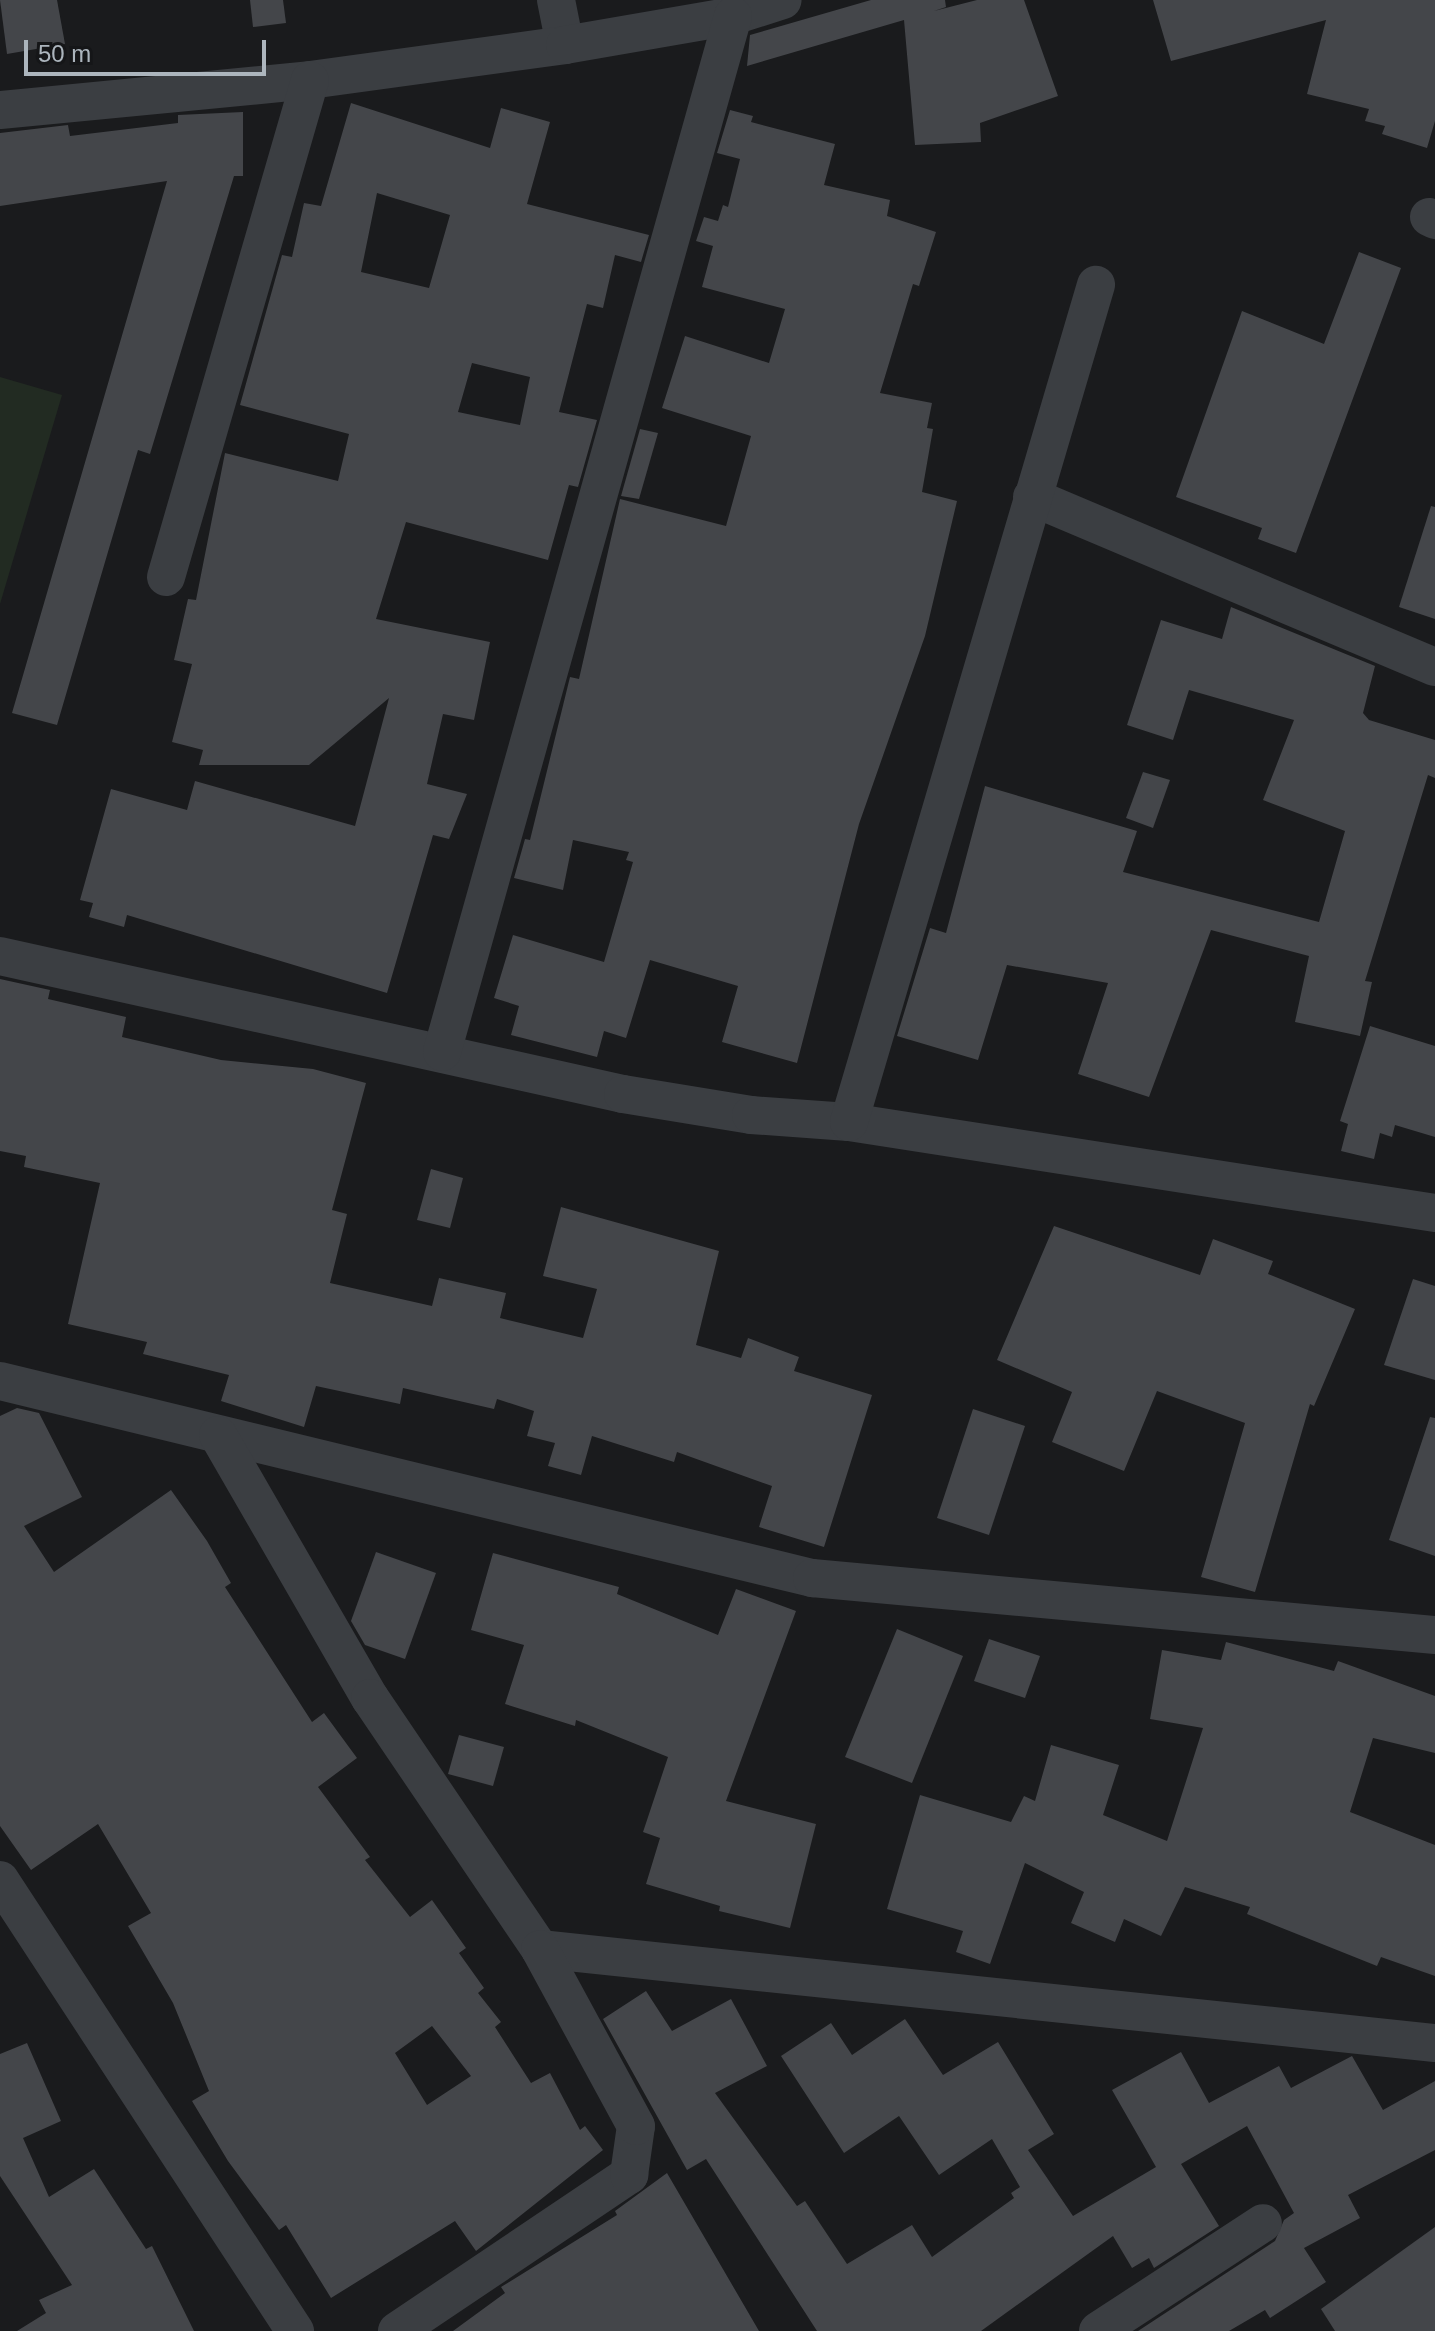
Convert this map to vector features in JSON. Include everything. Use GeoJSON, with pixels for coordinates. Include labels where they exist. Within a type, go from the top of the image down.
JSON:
{"type":"FeatureCollection","features":[{"type":"Feature","properties":{"kind":"street"},"geometry":{"type":"LineString","coordinates":[[556,0],[565,45]]}},
{"type":"Feature","properties":{"kind":"street"},"geometry":{"type":"LineString","coordinates":[[0,110],[310,80],[565,45],[733,16],[783,0]]}},
{"type":"Feature","properties":{"kind":"street"},"geometry":{"type":"LineString","coordinates":[[442,1052],[733,16]]}},
{"type":"Feature","properties":{"kind":"street"},"geometry":{"type":"LineString","coordinates":[[166,577],[310,80]]}},
{"type":"Feature","properties":{"kind":"street"},"geometry":{"type":"LineString","coordinates":[[849,1122],[1096,285]]}},
{"type":"Feature","properties":{"kind":"street"},"geometry":{"type":"LineString","coordinates":[[1032,497],[1435,667]]}},
{"type":"Feature","properties":{"kind":"street"},"geometry":{"type":"LineString","coordinates":[[0,956],[623,1094],[751,1115],[849,1122],[1435,1213]]}},
{"type":"Feature","properties":{"kind":"street"},"geometry":{"type":"LineString","coordinates":[[0,1381],[812,1578],[1435,1635]]}},
{"type":"Feature","properties":{"kind":"street"},"geometry":{"type":"LineString","coordinates":[[218,1435],[370,1698],[540,1949],[636,2126],[629,2175],[397,2331]]}},
{"type":"Feature","properties":{"kind":"street"},"geometry":{"type":"LineString","coordinates":[[0,1880],[295,2331]]}},
{"type":"Feature","properties":{"kind":"street"},"geometry":{"type":"LineString","coordinates":[[540,1949],[1435,2043]]}},
{"type":"Feature","properties":{"kind":"street"},"geometry":{"type":"LineString","coordinates":[[1098,2331],[1263,2223]]}},
{"type":"Feature","properties":{"kind":"shaded area"},"geometry":{"type":"Polygon","coordinates":[[[0,377],[62,395],[0,604],[0,377]]]}},
{"type":"Feature","properties":{"kind":"building"},"geometry":{"type":"Polygon","coordinates":[[[0,0],[57,0],[65,44],[7,54],[0,0]]]}},
{"type":"Feature","properties":{"kind":"building"},"geometry":{"type":"Polygon","coordinates":[[[250,0],[283,0],[286,23],[253,27],[250,0]]]}},
{"type":"Feature","properties":{"kind":"building"},"geometry":{"type":"Polygon","coordinates":[[[871,0],[945,0],[946,7],[934,11],[977,0],[1024,0],[1058,96],[980,123],[981,142],[915,145],[904,20],[747,66],[750,35],[871,0]]]}},
{"type":"Feature","properties":{"kind":"building"},"geometry":{"type":"Polygon","coordinates":[[[1153,0],[1435,0],[1435,121],[1427,148],[1382,134],[1385,126],[1365,121],[1369,109],[1307,94],[1326,20],[1171,61],[1153,0]]]}},
{"type":"Feature","properties":{"kind":"building"},"geometry":{"type":"Polygon","coordinates":[[[351,103],[490,148],[501,108],[550,122],[527,204],[649,235],[641,262],[615,255],[603,308],[587,304],[559,412],[597,420],[578,487],[569,485],[548,560],[406,522],[376,619],[490,642],[474,720],[443,714],[427,784],[467,794],[449,839],[433,835],[387,993],[127,915],[124,927],[89,917],[93,903],[80,900],[111,789],[187,810],[195,781],[355,826],[389,698],[309,765],[199,765],[203,750],[172,742],[192,664],[174,660],[188,599],[196,600],[225,453],[338,481],[349,434],[240,405],[282,255],[292,257],[304,203],[321,206],[351,103]],[[377,193],[361,272],[429,288],[450,215],[377,193]],[[472,363],[458,412],[520,425],[530,377],[472,363]]]}},
{"type":"Feature","properties":{"kind":"building"},"geometry":{"type":"Polygon","coordinates":[[[730,110],[753,116],[751,122],[835,144],[824,185],[890,200],[887,216],[936,232],[919,286],[913,284],[880,393],[932,403],[927,428],[933,429],[922,492],[957,501],[925,636],[859,824],[797,1063],[722,1042],[738,986],[650,960],[626,1038],[604,1031],[597,1057],[511,1035],[519,1006],[494,998],[513,935],[604,962],[633,862],[626,860],[629,852],[573,840],[563,890],[514,878],[525,839],[530,840],[570,677],[579,679],[620,499],[726,526],[751,436],[662,408],[685,336],[769,363],[785,309],[702,287],[713,246],[696,241],[704,217],[718,221],[723,205],[728,207],[740,159],[717,153],[730,110]]]}},
{"type":"Feature","properties":{"kind":"building"},"geometry":{"type":"Polygon","coordinates":[[[243,112],[243,176],[234,176],[150,454],[138,450],[57,725],[12,713],[167,181],[0,206],[0,133],[68,125],[70,136],[178,123],[178,115],[243,112]]]}},
{"type":"Feature","properties":{"kind":"building"},"geometry":{"type":"Polygon","coordinates":[[[1359,252],[1401,268],[1296,553],[1258,539],[1262,528],[1176,497],[1242,311],[1324,344],[1359,252]]]}},
{"type":"Feature","properties":{"kind":"building"},"geometry":{"type":"Polygon","coordinates":[[[640,429],[658,433],[639,499],[621,496],[640,429]]]}},
{"type":"Feature","properties":{"kind":"building"},"geometry":{"type":"Polygon","coordinates":[[[1431,506],[1435,507],[1435,619],[1399,607],[1431,506]]]}},
{"type":"Feature","properties":{"kind":"building"},"geometry":{"type":"Polygon","coordinates":[[[1231,607],[1375,666],[1363,713],[1369,720],[1435,740],[1435,778],[1428,775],[1365,981],[1372,982],[1360,1036],[1295,1022],[1309,956],[1211,930],[1149,1097],[1078,1074],[1108,983],[1007,965],[978,1060],[897,1036],[930,928],[946,933],[985,786],[1137,831],[1123,872],[1319,922],[1345,831],[1263,800],[1294,720],[1189,690],[1173,740],[1127,725],[1161,620],[1222,639],[1231,607]]]}},
{"type":"Feature","properties":{"kind":"building"},"geometry":{"type":"Polygon","coordinates":[[[1143,772],[1170,780],[1153,828],[1126,818],[1143,772]]]}},
{"type":"Feature","properties":{"kind":"building"},"geometry":{"type":"Polygon","coordinates":[[[0,979],[50,990],[48,999],[126,1017],[122,1037],[221,1060],[313,1069],[366,1083],[332,1210],[347,1214],[330,1283],[432,1306],[439,1278],[506,1293],[500,1318],[583,1338],[597,1289],[543,1276],[561,1207],[719,1251],[696,1345],[741,1358],[748,1338],[799,1357],[794,1371],[872,1395],[824,1547],[759,1527],[772,1486],[677,1452],[674,1462],[592,1436],[581,1475],[548,1466],[555,1443],[527,1436],[534,1411],[497,1399],[494,1409],[403,1388],[400,1404],[316,1386],[304,1427],[221,1401],[229,1375],[143,1354],[147,1342],[68,1324],[100,1183],[24,1167],[26,1156],[0,1151],[0,979]]]}},
{"type":"Feature","properties":{"kind":"building"},"geometry":{"type":"Polygon","coordinates":[[[1370,1026],[1435,1046],[1435,1137],[1395,1125],[1392,1137],[1380,1133],[1374,1159],[1341,1151],[1348,1124],[1340,1121],[1370,1026]]]}},
{"type":"Feature","properties":{"kind":"building"},"geometry":{"type":"Polygon","coordinates":[[[431,1169],[463,1178],[450,1228],[417,1220],[431,1169]]]}},
{"type":"Feature","properties":{"kind":"building"},"geometry":{"type":"Polygon","coordinates":[[[1054,1226],[1200,1275],[1213,1239],[1273,1261],[1268,1274],[1355,1309],[1314,1406],[1310,1404],[1255,1592],[1201,1577],[1245,1423],[1157,1391],[1124,1471],[1052,1442],[1072,1392],[997,1360],[1054,1226]]]}},
{"type":"Feature","properties":{"kind":"building"},"geometry":{"type":"Polygon","coordinates":[[[1413,1279],[1435,1286],[1435,1380],[1384,1365],[1413,1279]]]}},
{"type":"Feature","properties":{"kind":"building"},"geometry":{"type":"Polygon","coordinates":[[[17,1408],[39,1413],[82,1497],[24,1526],[54,1572],[171,1490],[207,1541],[231,1583],[225,1587],[312,1722],[324,1713],[357,1758],[318,1787],[370,1857],[365,1860],[410,1917],[432,1900],[466,1948],[459,1953],[484,1988],[478,1993],[501,2022],[495,2027],[531,2083],[550,2073],[580,2130],[585,2126],[603,2150],[476,2251],[455,2221],[331,2298],[286,2225],[279,2230],[228,2161],[192,2101],[209,2091],[173,2003],[128,1926],[151,1913],[98,1824],[31,1870],[0,1826],[0,1416],[17,1408]],[[432,2026],[395,2053],[427,2105],[471,2076],[432,2026]]]}},
{"type":"Feature","properties":{"kind":"building"},"geometry":{"type":"Polygon","coordinates":[[[973,1409],[1025,1426],[989,1535],[937,1518],[973,1409]]]}},
{"type":"Feature","properties":{"kind":"building"},"geometry":{"type":"Polygon","coordinates":[[[1430,1417],[1435,1418],[1435,1556],[1389,1540],[1430,1417]]]}},
{"type":"Feature","properties":{"kind":"building"},"geometry":{"type":"Polygon","coordinates":[[[376,1552],[436,1573],[405,1659],[365,1645],[351,1621],[376,1552]]]}},
{"type":"Feature","properties":{"kind":"building"},"geometry":{"type":"Polygon","coordinates":[[[493,1553],[619,1587],[617,1594],[718,1635],[736,1589],[796,1611],[726,1801],[816,1824],[790,1928],[719,1911],[720,1906],[646,1884],[660,1838],[643,1832],[668,1757],[576,1720],[575,1726],[505,1704],[524,1645],[471,1630],[493,1553]]]}},
{"type":"Feature","properties":{"kind":"building"},"geometry":{"type":"Polygon","coordinates":[[[897,1629],[963,1656],[912,1783],[845,1757],[897,1629]]]}},
{"type":"Feature","properties":{"kind":"building"},"geometry":{"type":"Polygon","coordinates":[[[989,1639],[1040,1656],[1025,1698],[974,1681],[989,1639]]]}},
{"type":"Feature","properties":{"kind":"building"},"geometry":{"type":"Polygon","coordinates":[[[1226,1642],[1334,1671],[1338,1661],[1435,1696],[1435,1753],[1373,1738],[1350,1812],[1435,1845],[1435,1976],[1381,1957],[1377,1966],[1247,1914],[1250,1907],[1185,1887],[1161,1936],[1124,1919],[1115,1942],[1071,1923],[1084,1892],[1025,1863],[990,1964],[956,1952],[963,1931],[887,1909],[920,1795],[1011,1822],[1024,1796],[1035,1801],[1051,1745],[1119,1765],[1103,1815],[1167,1841],[1203,1728],[1150,1719],[1162,1650],[1221,1660],[1226,1642]]]}},
{"type":"Feature","properties":{"kind":"building"},"geometry":{"type":"Polygon","coordinates":[[[459,1735],[504,1747],[493,1786],[448,1774],[459,1735]]]}},
{"type":"Feature","properties":{"kind":"building"},"geometry":{"type":"Polygon","coordinates":[[[646,1991],[672,2031],[731,1999],[767,2066],[715,2093],[797,2206],[805,2201],[847,2264],[912,2225],[932,2257],[1014,2198],[1011,2193],[1020,2187],[992,2139],[939,2175],[899,2116],[844,2153],[781,2056],[831,2023],[852,2055],[905,2019],[943,2075],[998,2042],[1054,2134],[1028,2150],[1073,2216],[1156,2167],[1112,2090],[1181,2052],[1209,2103],[1279,2066],[1291,2088],[1352,2056],[1383,2110],[1435,2081],[1435,2150],[1348,2195],[1360,2218],[1304,2248],[1326,2282],[1270,2318],[1265,2310],[1229,2331],[1138,2331],[1275,2241],[1284,2220],[1294,2213],[1247,2126],[1181,2164],[1219,2226],[1154,2268],[1149,2258],[1132,2268],[1113,2236],[981,2331],[817,2331],[706,2159],[687,2170],[603,2019],[646,1991]]]}},
{"type":"Feature","properties":{"kind":"building"},"geometry":{"type":"Polygon","coordinates":[[[27,2043],[61,2121],[23,2138],[49,2197],[94,2169],[146,2249],[152,2246],[194,2331],[17,2331],[46,2313],[39,2300],[72,2285],[0,2176],[0,2054],[27,2043]]]}},
{"type":"Feature","properties":{"kind":"building"},"geometry":{"type":"Polygon","coordinates":[[[667,2173],[759,2331],[453,2331],[505,2293],[501,2287],[617,2215],[615,2211],[667,2173]]]}},
{"type":"Feature","properties":{"kind":"building"},"geometry":{"type":"Polygon","coordinates":[[[1435,2227],[1435,2331],[1335,2331],[1321,2309],[1435,2227]]]}}]}
